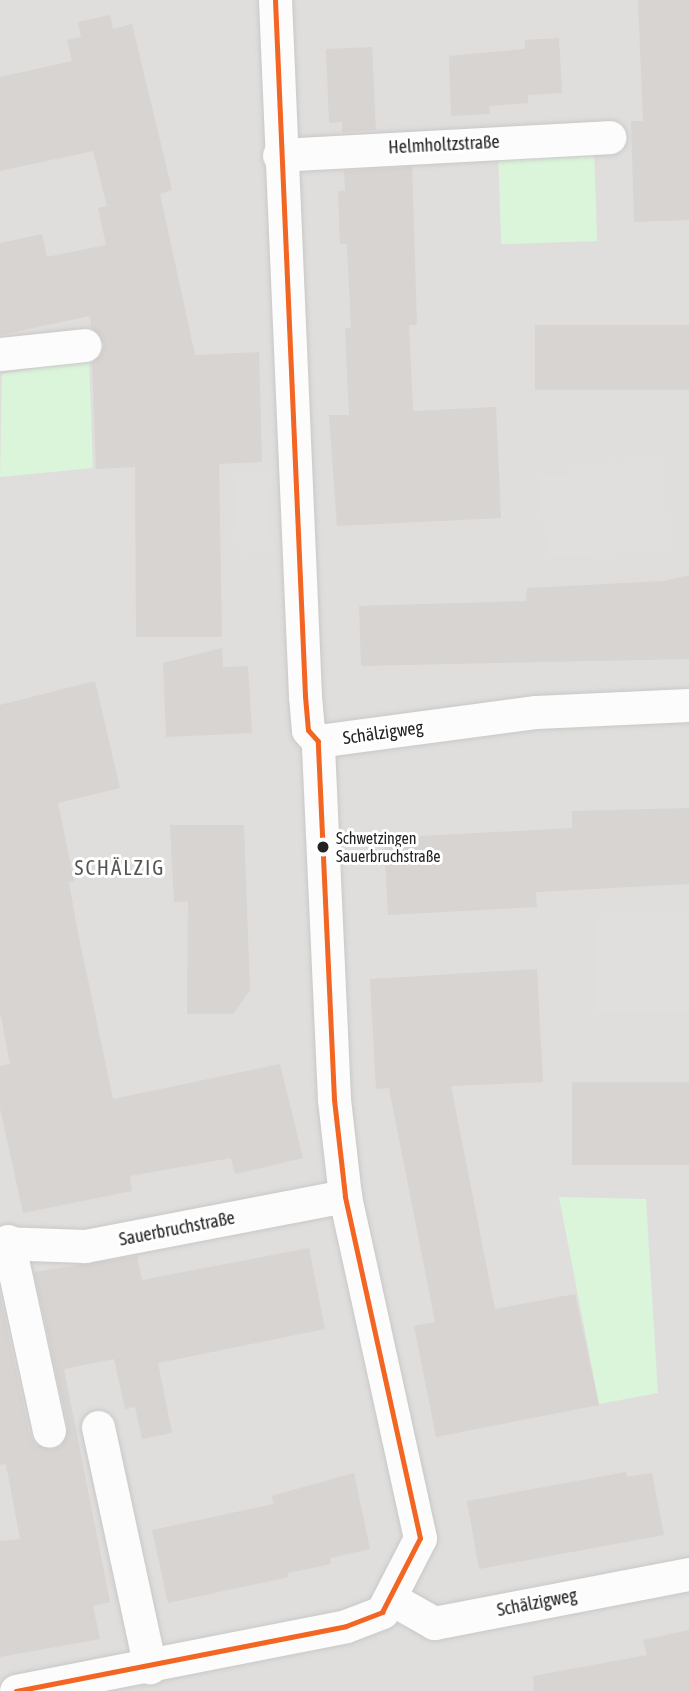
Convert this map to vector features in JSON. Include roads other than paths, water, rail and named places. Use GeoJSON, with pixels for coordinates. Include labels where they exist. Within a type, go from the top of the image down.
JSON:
{"type":"FeatureCollection","features":[{"type":"Feature","properties":{"kind":"street"},"geometry":{"type":"LineString","coordinates":[[275,0],[279,155],[298,479],[305,696],[308,730],[318,741]]}},
{"type":"Feature","properties":{"kind":"street","name":"Helmholtzstraße"},"geometry":{"type":"LineString","coordinates":[[279,155],[610,138]]}},
{"type":"Feature","properties":{"kind":"street"},"geometry":{"type":"LineString","coordinates":[[0,354],[85,345]]}},
{"type":"Feature","properties":{"kind":"street","name":"Schälzigweg"},"geometry":{"type":"LineString","coordinates":[[16,1691],[150,1667],[346,1626],[382,1612],[420,1538],[345,1196],[334,1099],[318,741],[536,712],[689,705]]}},
{"type":"Feature","properties":{"kind":"street","name":"Sauerbruchstraße"},"geometry":{"type":"LineString","coordinates":[[49,1431],[4,1242],[85,1246],[345,1196]]}},
{"type":"Feature","properties":{"kind":"street"},"geometry":{"type":"LineString","coordinates":[[98,1427],[150,1667]]}},
{"type":"Feature","properties":{"kind":"street","name":"Schälzigweg"},"geometry":{"type":"LineString","coordinates":[[390,1598],[434,1623],[689,1574]]}},
{"type":"Feature","properties":{"kind":"place","name":"Schwetzingen Sauerbruchstraße"},"geometry":{"type":"Point","coordinates":[323,847]}},
{"type":"Feature","properties":{"kind":"district","name":"SCHÄLZIG"},"geometry":{"type":"Point","coordinates":[120,867]}}]}
